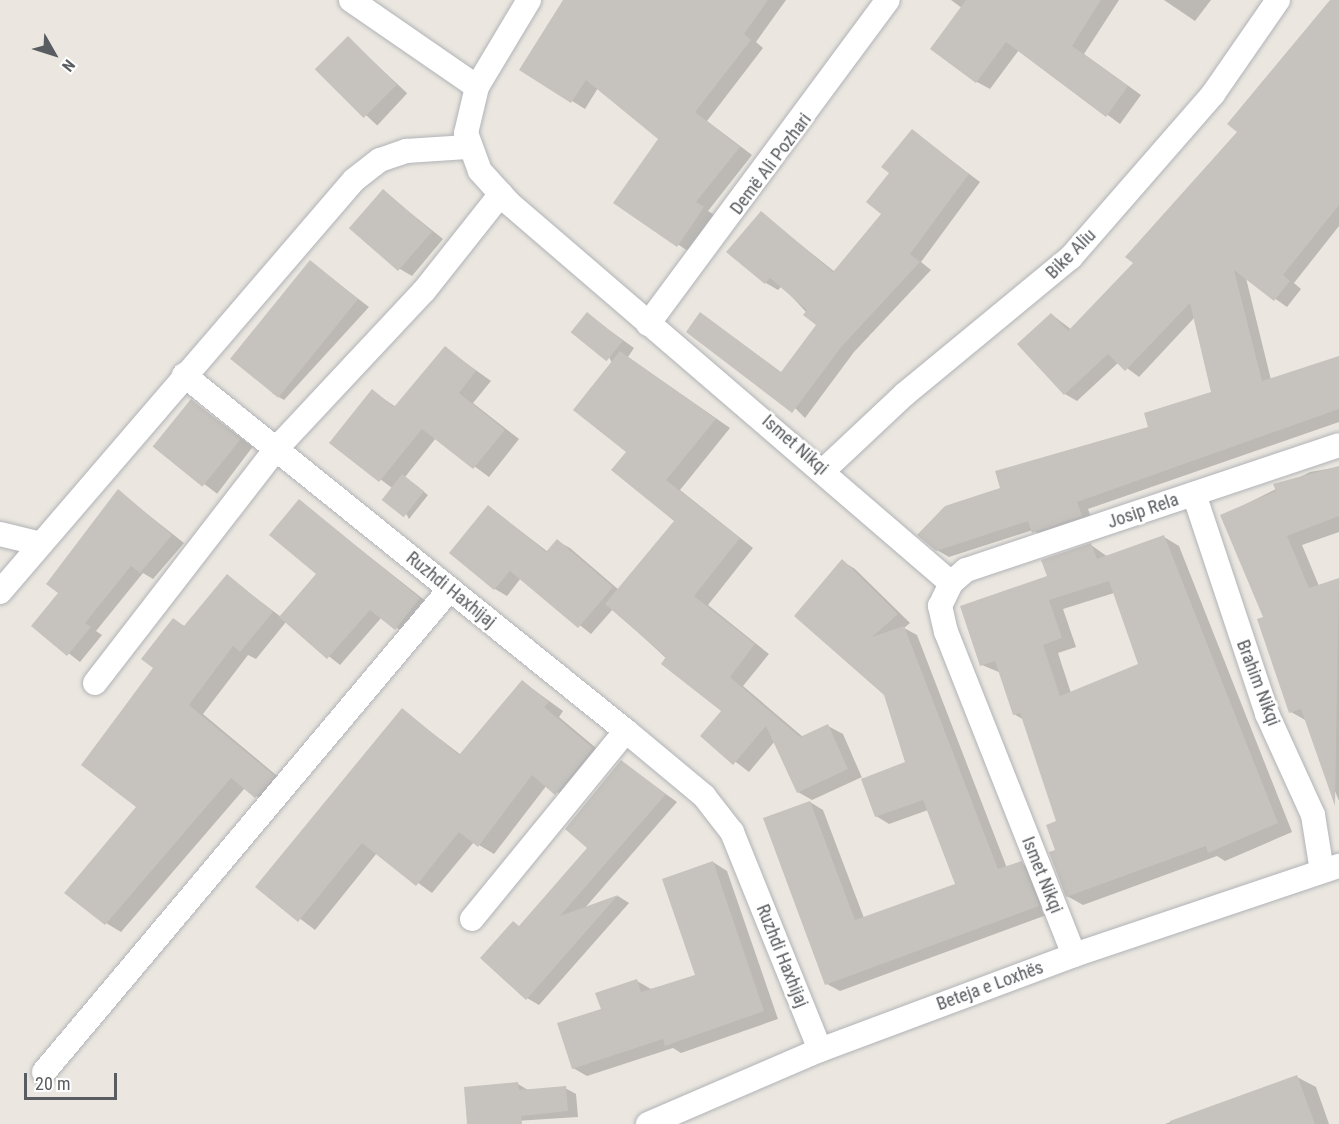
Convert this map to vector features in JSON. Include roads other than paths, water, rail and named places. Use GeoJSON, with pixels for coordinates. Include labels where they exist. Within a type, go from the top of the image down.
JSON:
{"type":"FeatureCollection","features":[{"type":"Feature","properties":{"kind":"street"},"geometry":{"type":"LineString","coordinates":[[351,0],[477,87]]}},
{"type":"Feature","properties":{"kind":"street"},"geometry":{"type":"LineString","coordinates":[[0,592],[184,375],[354,180],[380,160],[406,151],[467,147],[477,87],[529,0]]}},
{"type":"Feature","properties":{"kind":"street","name":"Demë Ali Pozhari"},"geometry":{"type":"LineString","coordinates":[[648,324],[888,0]]}},
{"type":"Feature","properties":{"kind":"street","name":"Bike Aliu"},"geometry":{"type":"LineString","coordinates":[[825,470],[905,394],[1071,257],[1213,94],[1278,0]]}},
{"type":"Feature","properties":{"kind":"street","name":"Ismet Nikqi"},"geometry":{"type":"LineString","coordinates":[[467,147],[501,194],[648,324],[825,470],[895,541],[951,584],[940,606],[946,632],[1074,955]]}},
{"type":"Feature","properties":{"kind":"street"},"geometry":{"type":"LineString","coordinates":[[95,682],[276,449],[424,291],[501,194]]}},
{"type":"Feature","properties":{"kind":"street","name":"Ruzhdi Haxhijaj"},"geometry":{"type":"LineString","coordinates":[[184,375],[704,796],[732,832],[820,1050]]}},
{"type":"Feature","properties":{"kind":"street","name":"Josip Rela"},"geometry":{"type":"LineString","coordinates":[[951,584],[966,570],[1339,445]]}},
{"type":"Feature","properties":{"kind":"street","name":"Brahim Nikqi"},"geometry":{"type":"LineString","coordinates":[[1194,494],[1267,714],[1313,815],[1331,868]]}},
{"type":"Feature","properties":{"kind":"street"},"geometry":{"type":"LineString","coordinates":[[0,534],[41,544]]}},
{"type":"Feature","properties":{"kind":"street"},"geometry":{"type":"LineString","coordinates":[[44,1072],[450,589]]}},
{"type":"Feature","properties":{"kind":"street"},"geometry":{"type":"LineString","coordinates":[[472,919],[626,731]]}},
{"type":"Feature","properties":{"kind":"street","name":"Beteja e Loxhës"},"geometry":{"type":"LineString","coordinates":[[648,1124],[820,1050],[1074,955],[1331,868]]}}]}
